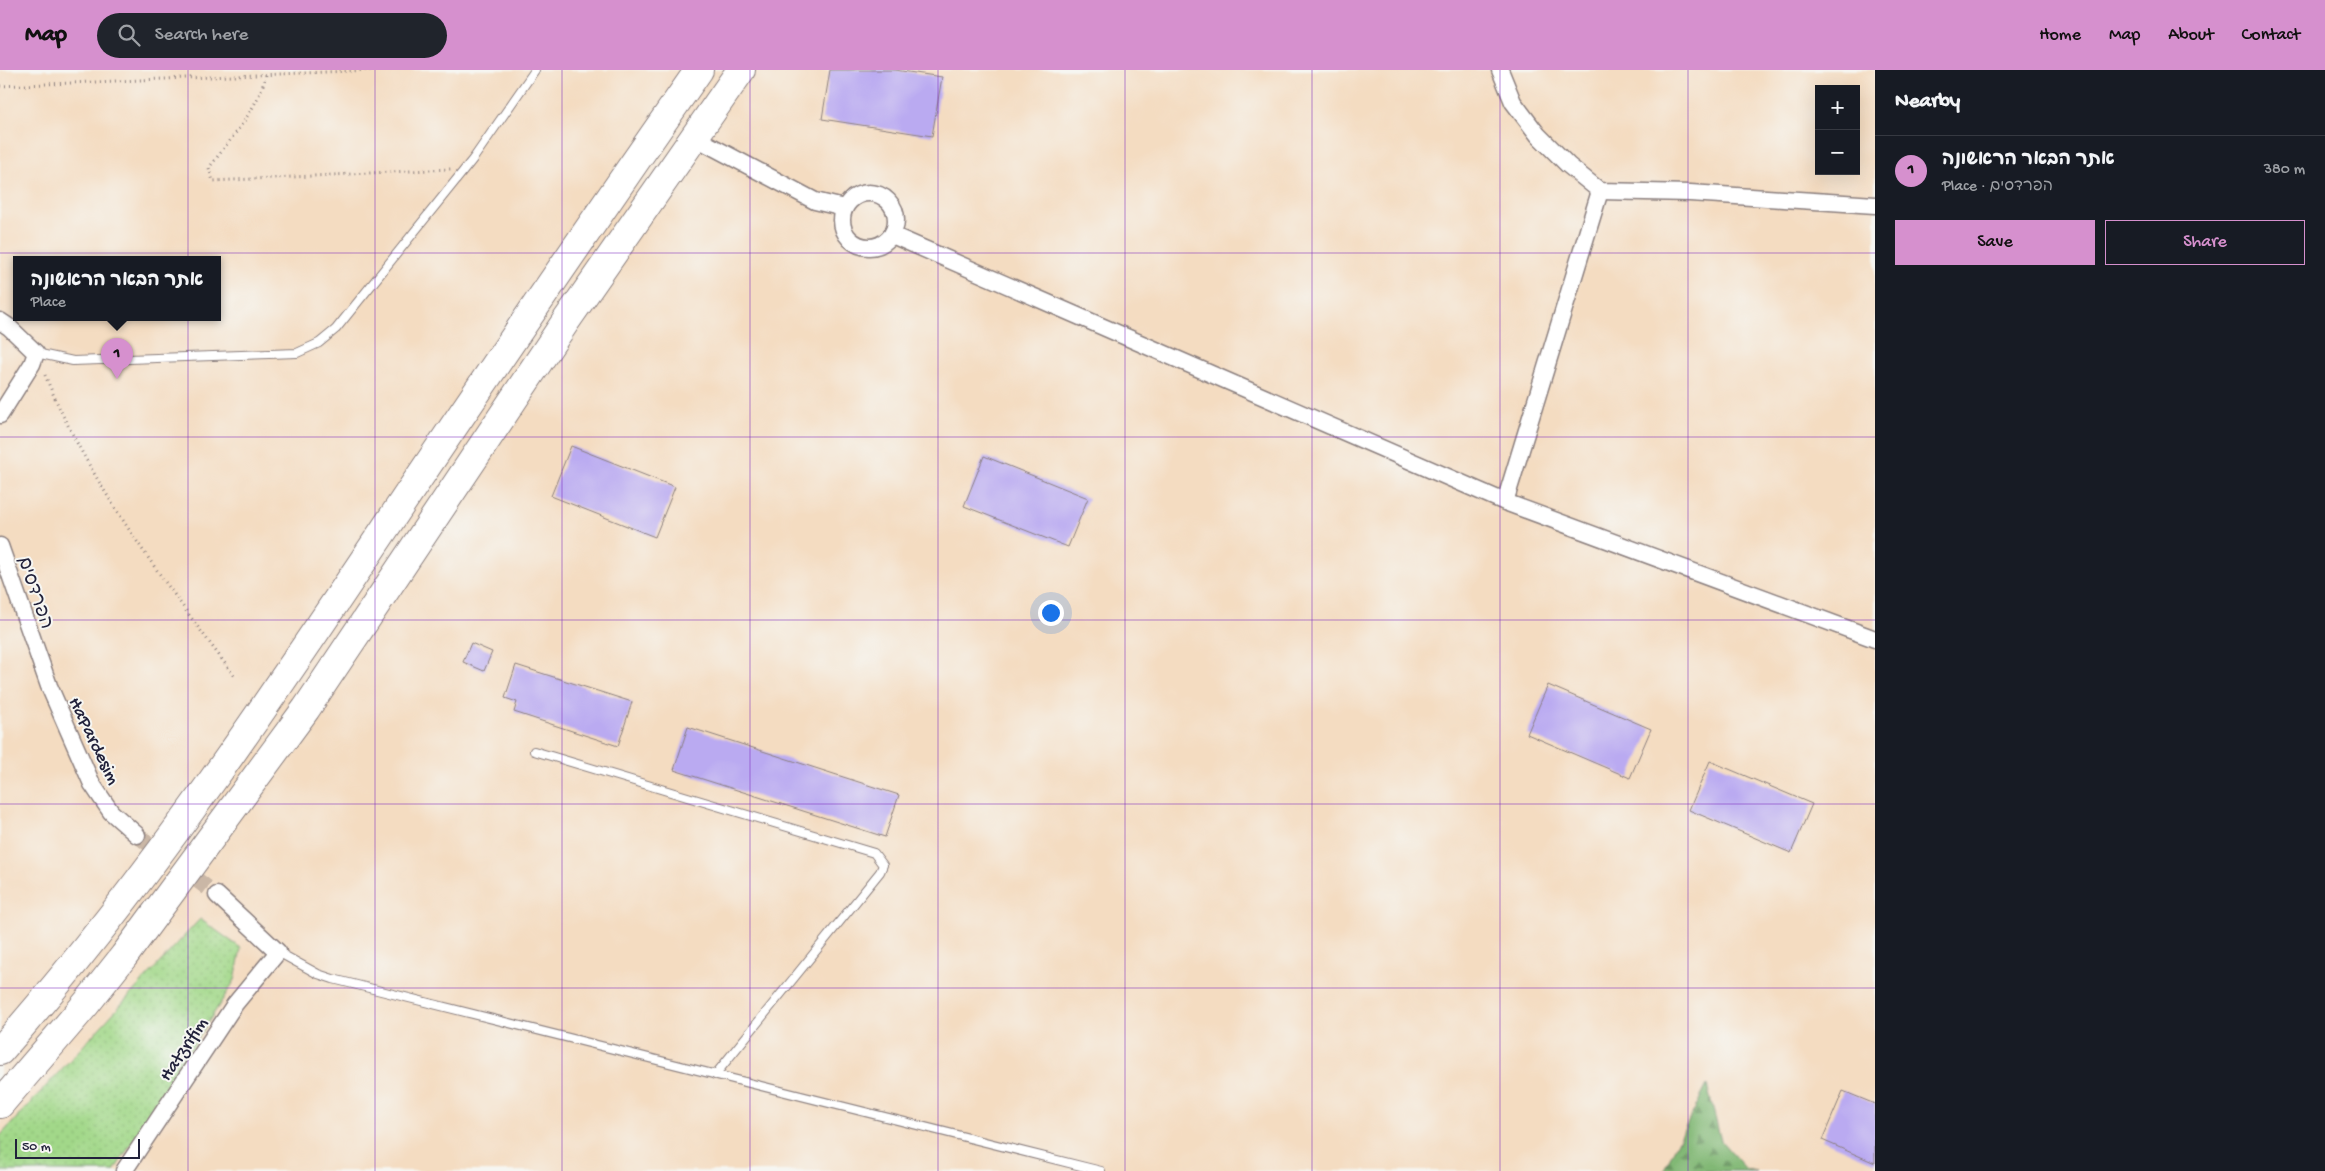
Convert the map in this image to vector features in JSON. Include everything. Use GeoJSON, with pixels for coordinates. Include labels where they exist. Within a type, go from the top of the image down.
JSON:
{"type":"FeatureCollection","features":[{"type":"Feature","properties":{"kind":"highway"},"geometry":{"type":"LineString","coordinates":[[0,1051],[97,935],[272,697],[538,301],[698,70]]}},
{"type":"Feature","properties":{"kind":"highway"},"geometry":{"type":"LineString","coordinates":[[0,1104],[86,1004],[240,801],[306,709],[566,321],[741,70]]}},
{"type":"Feature","properties":{"kind":"street"},"geometry":{"type":"LineString","coordinates":[[1500,70],[1513,102],[1538,135],[1568,165],[1600,191],[1690,192],[1875,205]]}},
{"type":"Feature","properties":{"kind":"street"},"geometry":{"type":"LineString","coordinates":[[694,137],[816,201],[844,208]]}},
{"type":"Feature","properties":{"kind":"street"},"geometry":{"type":"LineString","coordinates":[[1505,502],[1600,191]]}},
{"type":"Feature","properties":{"kind":"street"},"geometry":{"type":"LineString","coordinates":[[865,193],[882,196],[894,209],[896,227],[892,235],[878,246],[860,246],[852,242],[842,226],[844,208],[849,201],[865,193]]}},
{"type":"Feature","properties":{"kind":"street"},"geometry":{"type":"LineString","coordinates":[[892,235],[1505,502],[1875,639]]}},
{"type":"Feature","properties":{"kind":"street"},"geometry":{"type":"LineString","coordinates":[[0,321],[36,353],[32,364],[0,415]]}},
{"type":"Feature","properties":{"kind":"street","name":"הפרדסים"},"geometry":{"type":"LineString","coordinates":[[0,546],[36,652]]}},
{"type":"Feature","properties":{"kind":"street","name":"HaPardesim"},"geometry":{"type":"LineString","coordinates":[[36,652],[52,694],[92,784],[112,812],[137,834]]}},
{"type":"Feature","properties":{"kind":"street"},"geometry":{"type":"LineString","coordinates":[[217,895],[278,952]]}},
{"type":"Feature","properties":{"kind":"street","name":"Hatzrifim"},"geometry":{"type":"LineString","coordinates":[[124,1171],[235,1004],[278,952]]}},
{"type":"Feature","properties":{"kind":"lane"},"geometry":{"type":"LineString","coordinates":[[36,353],[73,361],[297,353],[319,343],[336,329],[465,169],[535,70]]}},
{"type":"Feature","properties":{"kind":"lane"},"geometry":{"type":"LineString","coordinates":[[534,751],[874,853],[883,864],[880,872],[715,1075]]}},
{"type":"Feature","properties":{"kind":"lane"},"geometry":{"type":"LineString","coordinates":[[278,952],[318,974],[333,979],[1101,1171]]}},
{"type":"Feature","properties":{"kind":"path"},"geometry":{"type":"LineString","coordinates":[[0,86],[373,70]]}},
{"type":"Feature","properties":{"kind":"path"},"geometry":{"type":"LineString","coordinates":[[266,75],[263,90],[239,128],[209,168],[213,181],[465,169]]}},
{"type":"Feature","properties":{"kind":"path"},"geometry":{"type":"LineString","coordinates":[[36,353],[63,418],[147,559],[235,676]]}},
{"type":"Feature","properties":{"kind":"green space"},"geometry":{"type":"Polygon","coordinates":[[[200,919],[241,948],[235,980],[114,1171],[0,1171],[0,1136],[200,919]]]}},
{"type":"Feature","properties":{"kind":"green space"},"geometry":{"type":"Polygon","coordinates":[[[1707,1085],[1721,1141],[1746,1169],[1756,1171],[1663,1171],[1707,1085]]]}},
{"type":"Feature","properties":{"kind":"building"},"geometry":{"type":"Polygon","coordinates":[[[830,70],[895,70],[942,77],[932,136],[822,119],[830,70]]]}},
{"type":"Feature","properties":{"kind":"building"},"geometry":{"type":"Polygon","coordinates":[[[571,446],[675,487],[655,537],[551,496],[571,446]]]}},
{"type":"Feature","properties":{"kind":"building"},"geometry":{"type":"Polygon","coordinates":[[[984,456],[1088,498],[1068,547],[964,506],[984,456]]]}},
{"type":"Feature","properties":{"kind":"building"},"geometry":{"type":"Polygon","coordinates":[[[471,643],[492,652],[484,671],[463,662],[471,643]]]}},
{"type":"Feature","properties":{"kind":"building"},"geometry":{"type":"Polygon","coordinates":[[[516,665],[632,702],[618,746],[514,712],[517,702],[505,698],[516,665]]]}},
{"type":"Feature","properties":{"kind":"building"},"geometry":{"type":"Polygon","coordinates":[[[1548,685],[1651,729],[1630,778],[1527,734],[1548,685]]]}},
{"type":"Feature","properties":{"kind":"building"},"geometry":{"type":"Polygon","coordinates":[[[688,727],[899,795],[885,837],[674,770],[688,727]]]}},
{"type":"Feature","properties":{"kind":"building"},"geometry":{"type":"Polygon","coordinates":[[[1710,761],[1812,804],[1791,853],[1689,810],[1710,761]]]}},
{"type":"Feature","properties":{"kind":"building"},"geometry":{"type":"Polygon","coordinates":[[[1843,1091],[1875,1104],[1875,1163],[1822,1140],[1843,1091]]]}},
{"type":"Feature","properties":{"kind":"tunnel"},"geometry":{"type":"LineString","coordinates":[[137,835],[217,895]]}},
{"type":"Feature","properties":{"kind":"place","name":"אתר הבאר הראשונה"},"geometry":{"type":"Point","coordinates":[117,379]}}]}
